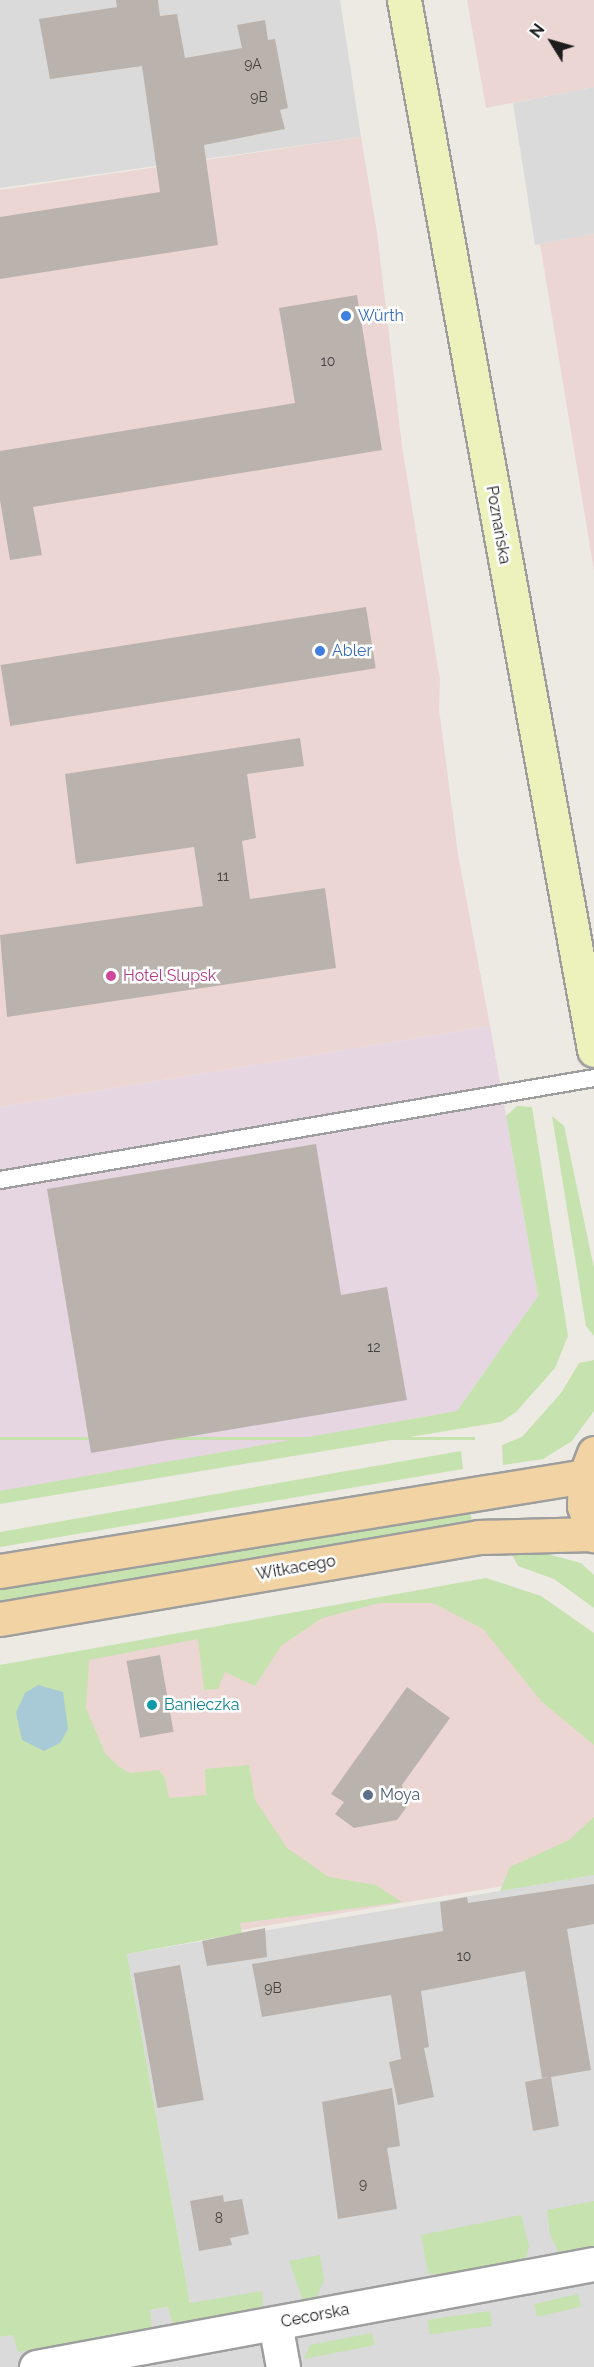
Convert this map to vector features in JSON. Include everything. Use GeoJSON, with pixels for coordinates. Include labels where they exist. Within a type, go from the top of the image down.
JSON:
{"type":"FeatureCollection","features":[{"type":"Feature","properties":{"kind":"main road","name":"Poznańska"},"geometry":{"type":"LineString","coordinates":[[404,0],[594,1050]]}},
{"type":"Feature","properties":{"kind":"main road"},"geometry":{"type":"LineString","coordinates":[[0,1571],[589,1465],[584,1506],[594,1534]]}},
{"type":"Feature","properties":{"kind":"main road","name":"Witkacego"},"geometry":{"type":"LineString","coordinates":[[0,1619],[478,1537],[594,1534]]}},
{"type":"Feature","properties":{"kind":"street","name":"Cecorska"},"geometry":{"type":"LineString","coordinates":[[36,2367],[594,2264]]}},
{"type":"Feature","properties":{"kind":"street"},"geometry":{"type":"LineString","coordinates":[[275,2323],[283,2367]]}},
{"type":"Feature","properties":{"kind":"lane"},"geometry":{"type":"LineString","coordinates":[[0,1180],[594,1078]]}},
{"type":"Feature","properties":{"kind":"shaded area"},"geometry":{"type":"Polygon","coordinates":[[[0,0],[340,0],[361,137],[0,188],[0,0]]]}},
{"type":"Feature","properties":{"kind":"shaded area"},"geometry":{"type":"Polygon","coordinates":[[[467,0],[594,0],[594,87],[486,108],[467,0]]]}},
{"type":"Feature","properties":{"kind":"shaded area"},"geometry":{"type":"Polygon","coordinates":[[[594,87],[594,234],[535,245],[513,103],[594,87]]]}},
{"type":"Feature","properties":{"kind":"shaded area"},"geometry":{"type":"Polygon","coordinates":[[[361,137],[377,232],[402,446],[440,680],[439,709],[458,854],[490,1026],[0,1107],[0,190],[361,137]]]}},
{"type":"Feature","properties":{"kind":"shaded area"},"geometry":{"type":"Polygon","coordinates":[[[594,234],[594,571],[540,244],[594,234]]]}},
{"type":"Feature","properties":{"kind":"shaded area"},"geometry":{"type":"Polygon","coordinates":[[[490,1026],[538,1296],[457,1411],[0,1492],[0,1107],[490,1026]]]}},
{"type":"Feature","properties":{"kind":"shaded area"},"geometry":{"type":"Polygon","coordinates":[[[485,1582],[594,1661],[594,1871],[133,1948],[73,1654],[485,1582]]]}},
{"type":"Feature","properties":{"kind":"shaded area"},"geometry":{"type":"Polygon","coordinates":[[[594,1875],[594,2367],[0,2367],[0,2337],[190,2303],[127,1954],[594,1875]]]}},
{"type":"Feature","properties":{"kind":"green space"},"geometry":{"type":"Polygon","coordinates":[[[517,1106],[532,1107],[568,1336],[555,1368],[516,1412],[501,1422],[0,1504],[0,1491],[457,1411],[538,1296],[506,1116],[517,1106]]]}},
{"type":"Feature","properties":{"kind":"green space"},"geometry":{"type":"Polygon","coordinates":[[[552,1116],[564,1126],[594,1268],[594,1336],[586,1326],[552,1116]]]}},
{"type":"Feature","properties":{"kind":"green space"},"geometry":{"type":"Polygon","coordinates":[[[594,1360],[594,1411],[572,1441],[543,1459],[503,1465],[502,1445],[522,1437],[561,1393],[579,1363],[594,1360]]]}},
{"type":"Feature","properties":{"kind":"green space"},"geometry":{"type":"Polygon","coordinates":[[[0,1437],[475,1437],[475,1440],[0,1440],[0,1437]]]}},
{"type":"Feature","properties":{"kind":"green space"},"geometry":{"type":"Polygon","coordinates":[[[461,1451],[463,1469],[0,1547],[0,1532],[461,1451]]]}},
{"type":"Feature","properties":{"kind":"green space"},"geometry":{"type":"Polygon","coordinates":[[[470,1511],[472,1521],[0,1604],[0,1589],[470,1511]]]}},
{"type":"Feature","properties":{"kind":"green space"},"geometry":{"type":"Polygon","coordinates":[[[547,1554],[581,1563],[594,1575],[594,1608],[554,1579],[518,1566],[512,1555],[547,1554]]]}},
{"type":"Feature","properties":{"kind":"green space"},"geometry":{"type":"Polygon","coordinates":[[[486,1578],[541,1596],[594,1633],[594,1745],[542,1702],[483,1629],[433,1603],[380,1603],[322,1618],[281,1646],[255,1686],[225,1672],[218,1689],[204,1690],[198,1639],[89,1660],[86,1708],[105,1753],[118,1766],[130,1773],[159,1770],[165,1778],[169,1798],[206,1795],[205,1769],[249,1765],[255,1800],[287,1848],[329,1877],[376,1885],[402,1902],[240,1923],[242,1933],[127,1954],[190,2303],[262,2291],[263,2309],[173,2324],[168,2307],[150,2310],[152,2329],[18,2352],[13,2335],[0,2337],[0,1665],[486,1578]]]}},
{"type":"Feature","properties":{"kind":"green space"},"geometry":{"type":"Polygon","coordinates":[[[594,1817],[594,1875],[500,1891],[510,1867],[569,1840],[594,1817]]]}},
{"type":"Feature","properties":{"kind":"green space"},"geometry":{"type":"Polygon","coordinates":[[[594,2201],[594,2250],[560,2256],[550,2235],[547,2210],[594,2201]]]}},
{"type":"Feature","properties":{"kind":"green space"},"geometry":{"type":"Polygon","coordinates":[[[521,2215],[529,2246],[525,2262],[441,2276],[428,2273],[421,2235],[521,2215]]]}},
{"type":"Feature","properties":{"kind":"green space"},"geometry":{"type":"Polygon","coordinates":[[[320,2255],[324,2280],[316,2298],[303,2300],[289,2261],[320,2255]]]}},
{"type":"Feature","properties":{"kind":"green space"},"geometry":{"type":"Polygon","coordinates":[[[578,2294],[581,2307],[537,2317],[534,2304],[578,2294]]]}},
{"type":"Feature","properties":{"kind":"green space"},"geometry":{"type":"Polygon","coordinates":[[[490,2311],[492,2326],[430,2335],[428,2320],[490,2311]]]}},
{"type":"Feature","properties":{"kind":"green space"},"geometry":{"type":"Polygon","coordinates":[[[372,2333],[375,2345],[304,2359],[310,2345],[372,2333]]]}},
{"type":"Feature","properties":{"kind":"water"},"geometry":{"type":"Polygon","coordinates":[[[38,1685],[63,1692],[68,1729],[60,1743],[44,1751],[22,1740],[16,1713],[25,1693],[38,1685]]]}},
{"type":"Feature","properties":{"kind":"building"},"geometry":{"type":"Polygon","coordinates":[[[116,0],[158,0],[160,16],[177,14],[185,58],[242,48],[237,25],[265,20],[268,40],[275,39],[288,108],[280,110],[285,129],[204,145],[218,245],[0,279],[0,217],[160,192],[142,66],[50,79],[39,19],[117,7],[116,0]]]}},
{"type":"Feature","properties":{"kind":"building"},"geometry":{"type":"Polygon","coordinates":[[[357,295],[382,450],[33,507],[42,555],[10,560],[0,500],[0,451],[295,403],[279,308],[357,295]]]}},
{"type":"Feature","properties":{"kind":"building"},"geometry":{"type":"Polygon","coordinates":[[[366,607],[376,668],[10,726],[1,665],[366,607]]]}},
{"type":"Feature","properties":{"kind":"building"},"geometry":{"type":"Polygon","coordinates":[[[300,738],[304,766],[247,774],[256,838],[242,841],[250,899],[325,888],[336,968],[7,1017],[0,935],[203,906],[194,847],[76,864],[65,774],[300,738]]]}},
{"type":"Feature","properties":{"kind":"building"},"geometry":{"type":"Polygon","coordinates":[[[316,1144],[341,1295],[387,1287],[407,1400],[91,1453],[47,1189],[316,1144]]]}},
{"type":"Feature","properties":{"kind":"building","name":"Banieczka"},"geometry":{"type":"Polygon","coordinates":[[[160,1655],[174,1732],[140,1738],[127,1661],[160,1655]]]}},
{"type":"Feature","properties":{"kind":"building"},"geometry":{"type":"Polygon","coordinates":[[[407,1687],[450,1718],[402,1785],[406,1808],[397,1820],[354,1828],[335,1814],[344,1802],[331,1794],[407,1687]]]}},
{"type":"Feature","properties":{"kind":"building"},"geometry":{"type":"Polygon","coordinates":[[[594,1884],[594,1924],[567,1929],[591,2070],[551,2077],[559,2126],[533,2131],[525,2082],[550,2077],[542,2078],[525,1971],[421,1991],[429,2047],[424,2048],[434,2097],[398,2105],[389,2062],[401,2059],[391,1995],[262,2017],[252,1964],[443,1931],[440,1902],[467,1897],[468,1903],[594,1884]]]}},
{"type":"Feature","properties":{"kind":"building"},"geometry":{"type":"Polygon","coordinates":[[[265,1928],[267,1957],[207,1966],[202,1941],[265,1928]]]}},
{"type":"Feature","properties":{"kind":"building"},"geometry":{"type":"Polygon","coordinates":[[[180,1965],[204,2100],[158,2108],[134,1973],[180,1965]]]}},
{"type":"Feature","properties":{"kind":"building"},"geometry":{"type":"Polygon","coordinates":[[[392,2088],[400,2146],[387,2148],[397,2209],[338,2219],[322,2102],[392,2088]]]}},
{"type":"Feature","properties":{"kind":"building"},"geometry":{"type":"Polygon","coordinates":[[[223,2195],[224,2202],[242,2199],[249,2234],[230,2238],[232,2245],[199,2251],[190,2201],[223,2195]]]}},
{"type":"Feature","properties":{"kind":"place","name":"Würth"},"geometry":{"type":"Point","coordinates":[346,316]}},
{"type":"Feature","properties":{"kind":"place","name":"Abler"},"geometry":{"type":"Point","coordinates":[320,651]}},
{"type":"Feature","properties":{"kind":"place","name":"Hotel Slupsk"},"geometry":{"type":"Point","coordinates":[111,976]}},
{"type":"Feature","properties":{"kind":"place","name":"Banieczka"},"geometry":{"type":"Point","coordinates":[152,1705]}},
{"type":"Feature","properties":{"kind":"place","name":"Moya"},"geometry":{"type":"Point","coordinates":[368,1795]}}]}
